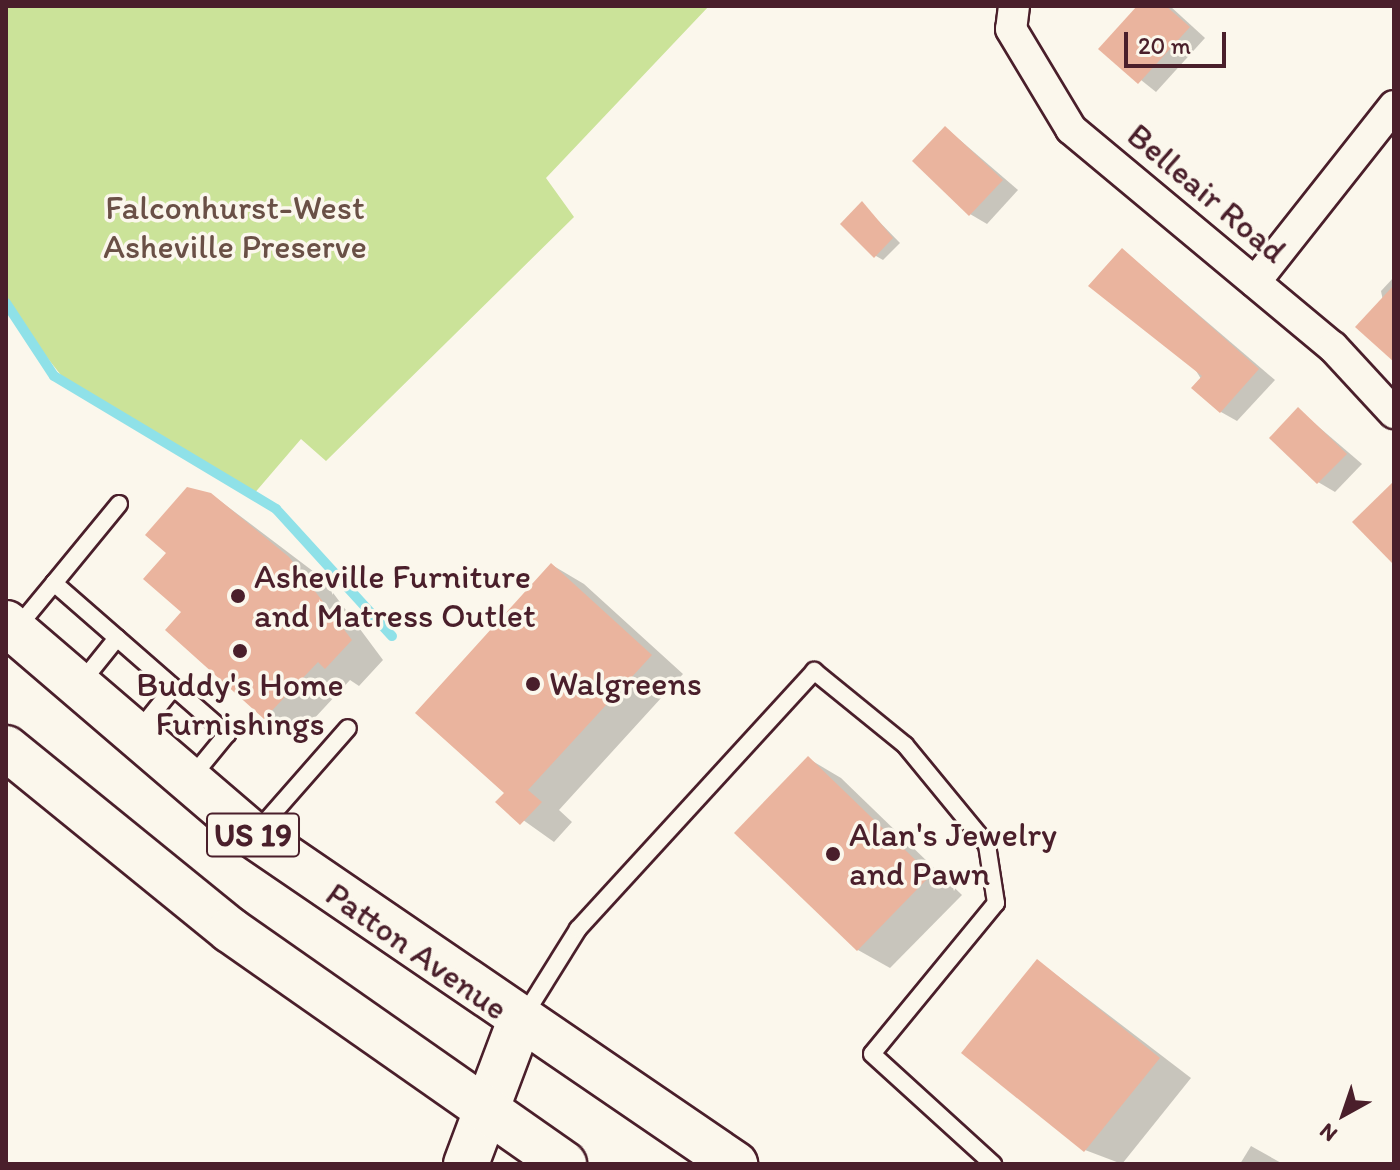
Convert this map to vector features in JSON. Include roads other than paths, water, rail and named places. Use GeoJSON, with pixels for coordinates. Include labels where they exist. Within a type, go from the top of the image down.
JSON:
{"type":"FeatureCollection","features":[{"type":"Feature","properties":{"kind":"main road","name":"Patton Avenue"},"geometry":{"type":"LineString","coordinates":[[10,627],[253,835],[519,1023],[735,1164]]}},
{"type":"Feature","properties":{"kind":"main road","name":"US 19"},"geometry":{"type":"LineString","coordinates":[[6,748],[230,930],[483,1112],[564,1164]]}},
{"type":"Feature","properties":{"kind":"main road"},"geometry":{"type":"LineString","coordinates":[[466,1164],[519,1023]]}},
{"type":"Feature","properties":{"kind":"street","name":"Belleair Road"},"geometry":{"type":"LineString","coordinates":[[1014,6],[1011,29],[1071,129],[1333,347],[1394,413]]}},
{"type":"Feature","properties":{"kind":"street"},"geometry":{"type":"LineString","coordinates":[[1255,282],[1394,106]]}},
{"type":"Feature","properties":{"kind":"lane"},"geometry":{"type":"LineString","coordinates":[[10,627],[54,583],[119,504]]}},
{"type":"Feature","properties":{"kind":"lane"},"geometry":{"type":"LineString","coordinates":[[54,583],[227,734],[189,781]]}},
{"type":"Feature","properties":{"kind":"lane"},"geometry":{"type":"LineString","coordinates":[[79,686],[117,638]]}},
{"type":"Feature","properties":{"kind":"lane"},"geometry":{"type":"LineString","coordinates":[[519,1023],[578,929],[814,671],[905,745],[987,845],[996,903],[872,1054],[993,1164]]}},
{"type":"Feature","properties":{"kind":"lane"},"geometry":{"type":"LineString","coordinates":[[136,734],[173,688]]}},
{"type":"Feature","properties":{"kind":"lane"},"geometry":{"type":"LineString","coordinates":[[253,835],[348,728]]}},
{"type":"Feature","properties":{"kind":"waterway"},"geometry":{"type":"LineString","coordinates":[[6,303],[54,376],[276,509],[392,636]]}},
{"type":"Feature","properties":{"kind":"place","name":"Asheville Furniture and Matress Outlet"},"geometry":{"type":"Point","coordinates":[238,596]}},
{"type":"Feature","properties":{"kind":"place","name":"Buddy's Home Furnishings"},"geometry":{"type":"Point","coordinates":[240,651]}},
{"type":"Feature","properties":{"kind":"place","name":"Walgreens"},"geometry":{"type":"Point","coordinates":[533,684]}},
{"type":"Feature","properties":{"kind":"place","name":"Alan's Jewelry and Pawn"},"geometry":{"type":"Point","coordinates":[833,854]}},
{"type":"Feature","properties":{"kind":"park label","name":"Falconhurst-West Asheville Preserve"},"geometry":{"type":"Point","coordinates":[235,226]}}]}
